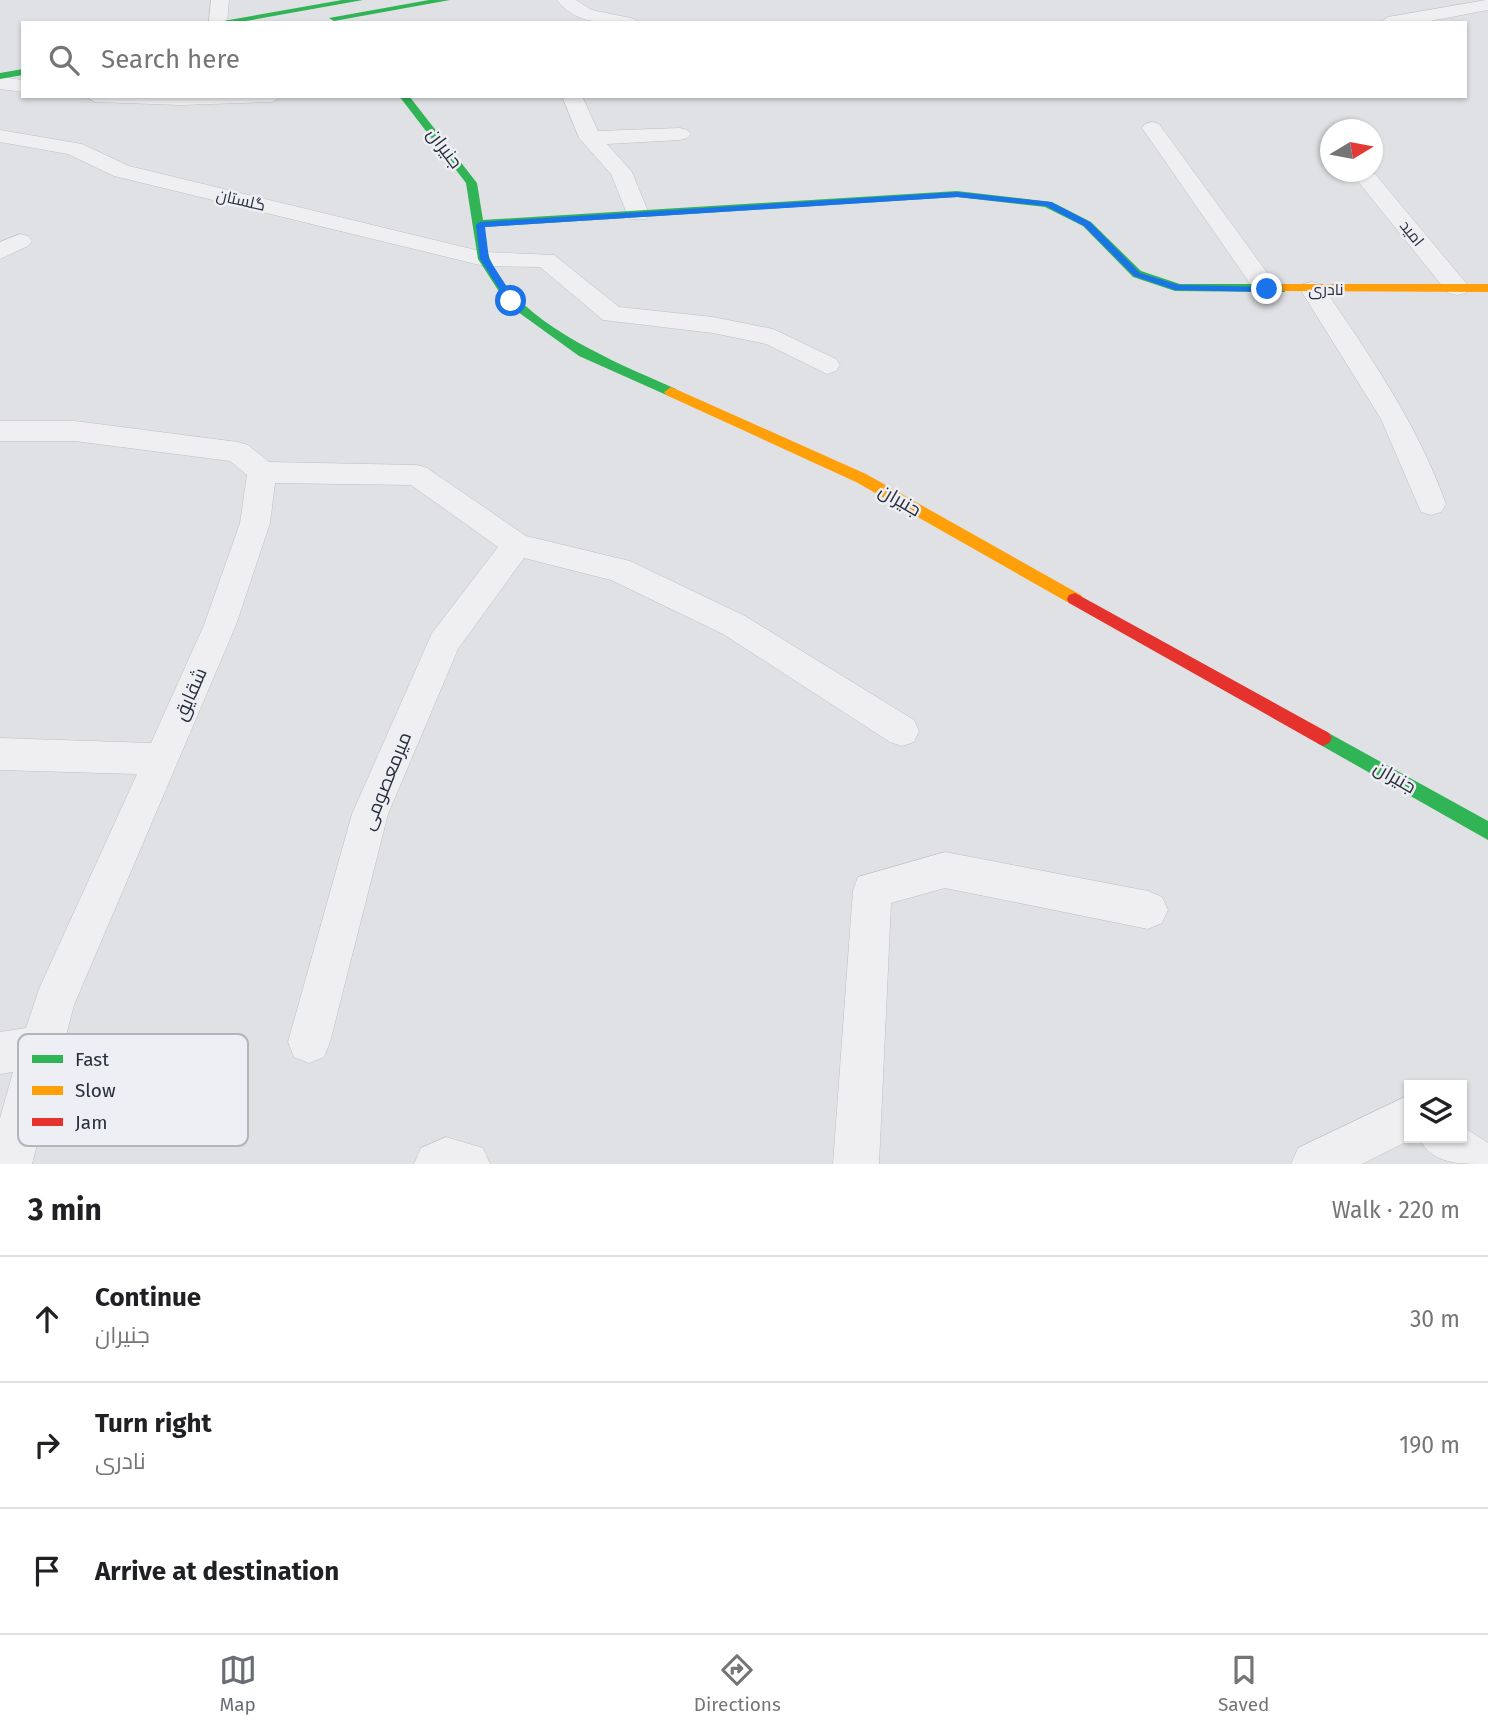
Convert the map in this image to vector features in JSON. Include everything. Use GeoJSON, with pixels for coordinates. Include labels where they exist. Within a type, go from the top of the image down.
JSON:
{"type":"FeatureCollection","features":[{"type":"Feature","properties":{"kind":"street"},"geometry":{"type":"LineString","coordinates":[[217,21],[220,0]]}},
{"type":"Feature","properties":{"kind":"street"},"geometry":{"type":"LineString","coordinates":[[235,21],[446,0]]}},
{"type":"Feature","properties":{"kind":"street"},"geometry":{"type":"LineString","coordinates":[[566,0],[571,8],[619,21]]}},
{"type":"Feature","properties":{"kind":"street"},"geometry":{"type":"LineString","coordinates":[[1399,21],[1488,5]]}},
{"type":"Feature","properties":{"kind":"street"},"geometry":{"type":"LineString","coordinates":[[312,21],[354,8]]}},
{"type":"Feature","properties":{"kind":"street"},"geometry":{"type":"LineString","coordinates":[[0,76],[21,72]]}},
{"type":"Feature","properties":{"kind":"street"},"geometry":{"type":"LineString","coordinates":[[0,83],[21,86]]}},
{"type":"Feature","properties":{"kind":"street"},"geometry":{"type":"LineString","coordinates":[[152,98],[211,98]]}},
{"type":"Feature","properties":{"kind":"street","name":"جنیران"},"geometry":{"type":"LineString","coordinates":[[406,98],[471,183],[485,259],[511,301],[584,353],[861,478],[1488,831]]}},
{"type":"Feature","properties":{"kind":"street"},"geometry":{"type":"LineString","coordinates":[[573,98],[590,138],[621,172],[638,214]]}},
{"type":"Feature","properties":{"kind":"street"},"geometry":{"type":"LineString","coordinates":[[1152,128],[1267,289]]}},
{"type":"Feature","properties":{"kind":"street"},"geometry":{"type":"LineString","coordinates":[[590,138],[680,134]]}},
{"type":"Feature","properties":{"kind":"street","name":"گلستان"},"geometry":{"type":"LineString","coordinates":[[0,136],[74,149],[122,171],[485,259],[546,260],[612,314],[713,324],[773,337],[827,365]]}},
{"type":"Feature","properties":{"kind":"street","name":"امید"},"geometry":{"type":"LineString","coordinates":[[1370,182],[1457,288]]}},
{"type":"Feature","properties":{"kind":"street","name":"نادری"},"geometry":{"type":"LineString","coordinates":[[480,225],[957,194],[1048,204],[1087,224],[1137,274],[1179,288],[1488,288]]}},
{"type":"Feature","properties":{"kind":"street"},"geometry":{"type":"LineString","coordinates":[[1312,289],[1374,382],[1420,469],[1431,504]]}},
{"type":"Feature","properties":{"kind":"street"},"geometry":{"type":"LineString","coordinates":[[0,431],[75,431],[239,452],[262,472],[417,475],[517,545],[619,570],[734,625],[902,732]]}},
{"type":"Feature","properties":{"kind":"street","name":"شقایق"},"geometry":{"type":"LineString","coordinates":[[46,1034],[54,1004],[220,625],[255,523],[262,472]]}},
{"type":"Feature","properties":{"kind":"street","name":"میرمعصومی"},"geometry":{"type":"LineString","coordinates":[[309,1042],[370,814],[444,642],[517,545]]}},
{"type":"Feature","properties":{"kind":"street"},"geometry":{"type":"LineString","coordinates":[[0,754],[162,759]]}},
{"type":"Feature","properties":{"kind":"street"},"geometry":{"type":"LineString","coordinates":[[856,1164],[873,890],[945,870],[1148,909]]}},
{"type":"Feature","properties":{"kind":"street"},"geometry":{"type":"LineString","coordinates":[[0,1053],[18,1050]]}},
{"type":"Feature","properties":{"kind":"street"},"geometry":{"type":"LineString","coordinates":[[1314,1164],[1404,1119]]}},
{"type":"Feature","properties":{"kind":"street","name":"شقایق"},"geometry":{"type":"LineString","coordinates":[[9,1164],[18,1132]]}},
{"type":"Feature","properties":{"kind":"street"},"geometry":{"type":"LineString","coordinates":[[1448,1143],[1479,1164]]}},
{"type":"Feature","properties":{"kind":"street"},"geometry":{"type":"LineString","coordinates":[[437,1164],[446,1160],[467,1164]]}},
{"type":"Feature","properties":{"kind":"traffic: fast"},"geometry":{"type":"LineString","coordinates":[[228,21],[359,0]]}},
{"type":"Feature","properties":{"kind":"traffic: fast"},"geometry":{"type":"LineString","coordinates":[[334,18],[446,0]]}},
{"type":"Feature","properties":{"kind":"traffic: fast"},"geometry":{"type":"LineString","coordinates":[[0,76],[21,72]]}},
{"type":"Feature","properties":{"kind":"traffic: fast"},"geometry":{"type":"LineString","coordinates":[[406,98],[471,183],[484,259],[511,301],[584,353],[671,392]]}},
{"type":"Feature","properties":{"kind":"traffic: fast"},"geometry":{"type":"LineString","coordinates":[[480,224],[957,194],[1048,204],[1087,224],[1137,274],[1179,288],[1284,288]]}},
{"type":"Feature","properties":{"kind":"traffic: fast"},"geometry":{"type":"LineString","coordinates":[[1323,738],[1488,831]]}},
{"type":"Feature","properties":{"kind":"traffic: slow"},"geometry":{"type":"LineString","coordinates":[[1284,288],[1488,288]]}},
{"type":"Feature","properties":{"kind":"traffic: slow"},"geometry":{"type":"LineString","coordinates":[[671,392],[861,478],[1075,599]]}},
{"type":"Feature","properties":{"kind":"traffic: jam"},"geometry":{"type":"LineString","coordinates":[[1075,599],[1323,738]]}},
{"type":"Feature","properties":{"kind":"route"},"geometry":{"type":"LineString","coordinates":[[511,301],[485,259],[480,225],[957,194],[1048,204],[1087,224],[1137,274],[1179,288],[1267,289]]}}]}
